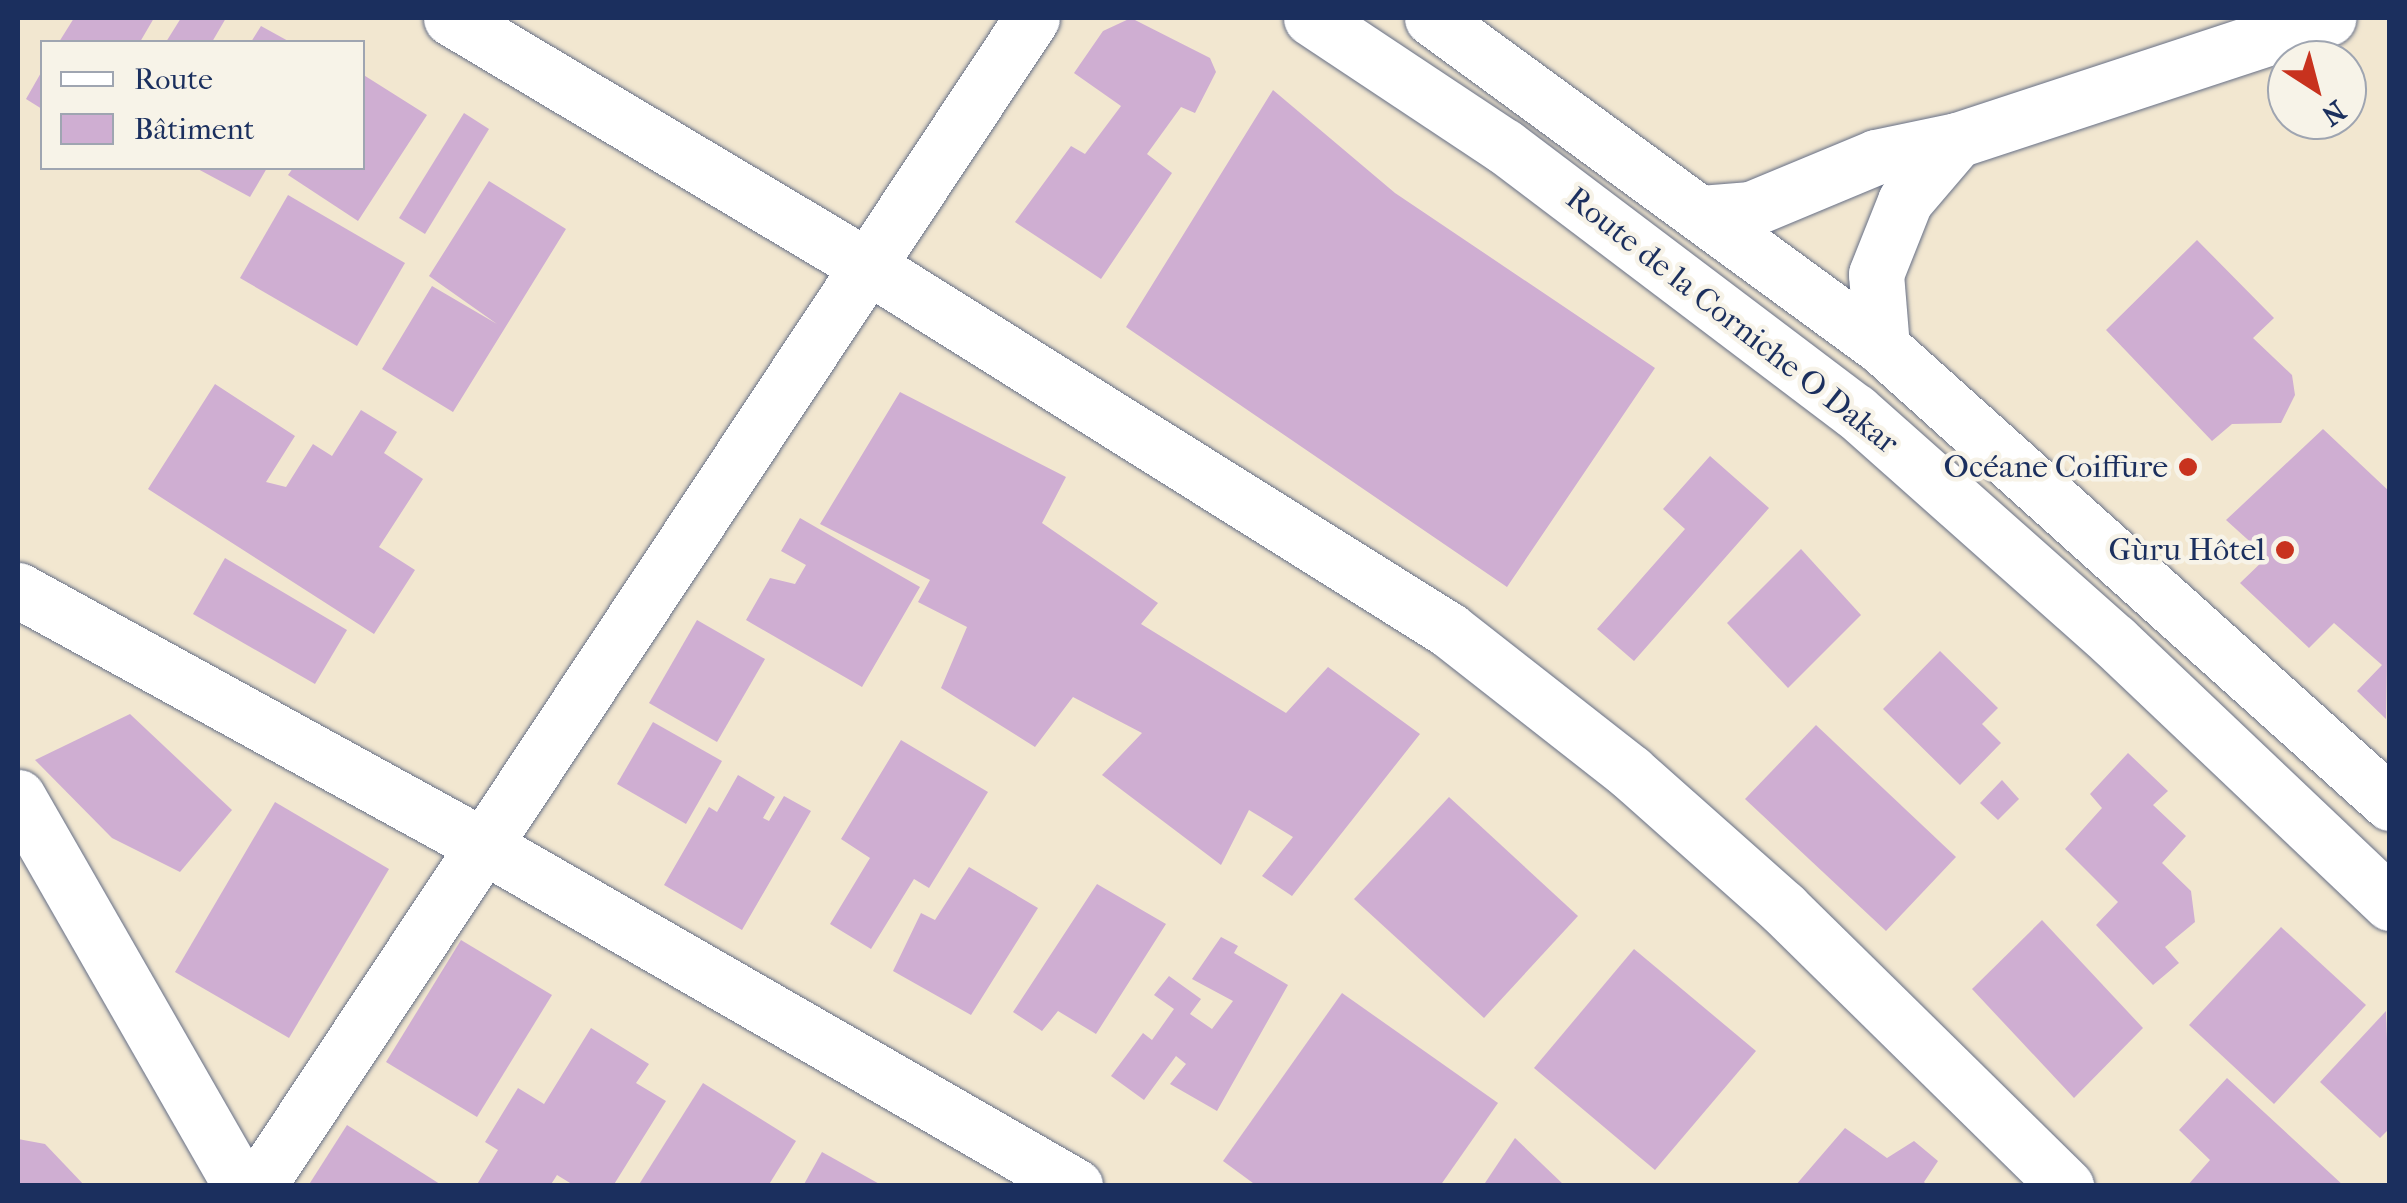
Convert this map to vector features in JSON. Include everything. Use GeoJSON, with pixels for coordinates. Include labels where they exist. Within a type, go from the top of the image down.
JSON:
{"type":"FeatureCollection","features":[{"type":"Feature","properties":{"kind":"main road"},"geometry":{"type":"LineString","coordinates":[[450,18],[871,268],[1449,630],[1630,772],[1784,908],[2066,1186]]}},
{"type":"Feature","properties":{"kind":"main road"},"geometry":{"type":"LineString","coordinates":[[258,1186],[871,268],[1032,18]]}},
{"type":"Feature","properties":{"kind":"main road","name":"Route de la Corniche O Dakar"},"geometry":{"type":"LineString","coordinates":[[1311,18],[1504,146],[1854,411],[2114,641],[2390,904]]}},
{"type":"Feature","properties":{"kind":"main road","name":"Route de la Corniche O Dakar"},"geometry":{"type":"LineString","coordinates":[[1432,18],[1882,347],[2390,803]]}},
{"type":"Feature","properties":{"kind":"main road"},"geometry":{"type":"LineString","coordinates":[[1700,212],[1751,209],[1876,158],[1957,140],[2329,18]]}},
{"type":"Feature","properties":{"kind":"main road"},"geometry":{"type":"LineString","coordinates":[[1882,347],[1876,274],[1905,201],[1957,140]]}},
{"type":"Feature","properties":{"kind":"main road"},"geometry":{"type":"LineString","coordinates":[[18,590],[484,846],[1076,1186]]}},
{"type":"Feature","properties":{"kind":"main road"},"geometry":{"type":"LineString","coordinates":[[18,797],[241,1186]]}},
{"type":"Feature","properties":{"kind":"building"},"geometry":{"type":"Polygon","coordinates":[[[74,18],[154,18],[141,40],[60,40],[74,18]]]}},
{"type":"Feature","properties":{"kind":"building"},"geometry":{"type":"Polygon","coordinates":[[[181,18],[226,18],[213,40],[167,40],[181,18]]]}},
{"type":"Feature","properties":{"kind":"building"},"geometry":{"type":"Polygon","coordinates":[[[1131,18],[1210,58],[1216,72],[1195,113],[1181,107],[1147,154],[1172,173],[1101,279],[1015,222],[1071,146],[1085,154],[1121,106],[1074,73],[1103,31],[1131,18]]]}},
{"type":"Feature","properties":{"kind":"building"},"geometry":{"type":"Polygon","coordinates":[[[261,26],[286,40],[252,40],[261,26]]]}},
{"type":"Feature","properties":{"kind":"building"},"geometry":{"type":"Polygon","coordinates":[[[40,74],[40,108],[26,99],[40,74]]]}},
{"type":"Feature","properties":{"kind":"building"},"geometry":{"type":"Polygon","coordinates":[[[365,76],[427,115],[358,221],[288,175],[292,170],[365,170],[365,76]]]}},
{"type":"Feature","properties":{"kind":"building"},"geometry":{"type":"Polygon","coordinates":[[[1273,90],[1395,193],[1655,368],[1507,587],[1126,327],[1273,90]]]}},
{"type":"Feature","properties":{"kind":"building"},"geometry":{"type":"Polygon","coordinates":[[[464,113],[489,129],[425,234],[399,218],[464,113]]]}},
{"type":"Feature","properties":{"kind":"building"},"geometry":{"type":"Polygon","coordinates":[[[200,170],[266,170],[250,197],[200,170]]]}},
{"type":"Feature","properties":{"kind":"building"},"geometry":{"type":"Polygon","coordinates":[[[489,181],[566,229],[453,412],[382,369],[432,286],[497,324],[429,276],[489,181]]]}},
{"type":"Feature","properties":{"kind":"building"},"geometry":{"type":"Polygon","coordinates":[[[288,195],[405,263],[357,346],[240,278],[288,195]]]}},
{"type":"Feature","properties":{"kind":"building"},"geometry":{"type":"Polygon","coordinates":[[[2197,240],[2274,318],[2253,338],[2292,375],[2295,395],[2281,423],[2232,424],[2212,441],[2106,330],[2197,240]]]}},
{"type":"Feature","properties":{"kind":"building"},"geometry":{"type":"Polygon","coordinates":[[[215,384],[295,436],[266,482],[286,487],[313,444],[332,456],[361,410],[397,432],[384,453],[423,479],[379,547],[415,570],[374,634],[148,489],[215,384]]]}},
{"type":"Feature","properties":{"kind":"building"},"geometry":{"type":"Polygon","coordinates":[[[900,392],[1066,477],[1042,523],[1158,603],[1141,624],[1286,713],[1328,667],[1420,734],[1292,896],[1262,876],[1293,837],[1249,810],[1221,865],[1102,775],[1142,733],[1073,697],[1035,747],[941,688],[967,627],[918,602],[930,580],[820,524],[900,392]]]}},
{"type":"Feature","properties":{"kind":"building"},"geometry":{"type":"Polygon","coordinates":[[[2323,429],[2390,492],[2386,719],[2357,691],[2382,665],[2334,623],[2309,648],[2240,583],[2267,557],[2226,520],[2323,429]]]}},
{"type":"Feature","properties":{"kind":"building"},"geometry":{"type":"Polygon","coordinates":[[[1710,456],[1769,508],[1634,661],[1597,629],[1685,529],[1663,509],[1710,456]]]}},
{"type":"Feature","properties":{"kind":"building"},"geometry":{"type":"Polygon","coordinates":[[[800,518],[920,587],[862,687],[746,620],[770,578],[795,584],[806,565],[781,551],[800,518]]]}},
{"type":"Feature","properties":{"kind":"building"},"geometry":{"type":"Polygon","coordinates":[[[1801,549],[1861,615],[1788,688],[1727,623],[1801,549]]]}},
{"type":"Feature","properties":{"kind":"building"},"geometry":{"type":"Polygon","coordinates":[[[225,558],[347,630],[315,684],[193,614],[225,558]]]}},
{"type":"Feature","properties":{"kind":"building"},"geometry":{"type":"Polygon","coordinates":[[[697,620],[765,659],[717,742],[649,703],[697,620]]]}},
{"type":"Feature","properties":{"kind":"building"},"geometry":{"type":"Polygon","coordinates":[[[1940,651],[1998,708],[1982,724],[2001,743],[1960,785],[1883,709],[1940,651]]]}},
{"type":"Feature","properties":{"kind":"building"},"geometry":{"type":"Polygon","coordinates":[[[130,714],[232,810],[180,872],[112,838],[35,760],[130,714]]]}},
{"type":"Feature","properties":{"kind":"building"},"geometry":{"type":"Polygon","coordinates":[[[653,722],[722,761],[686,824],[617,784],[653,722]]]}},
{"type":"Feature","properties":{"kind":"building"},"geometry":{"type":"Polygon","coordinates":[[[1816,725],[1956,857],[1886,931],[1745,799],[1816,725]]]}},
{"type":"Feature","properties":{"kind":"building"},"geometry":{"type":"Polygon","coordinates":[[[901,740],[988,792],[929,888],[914,879],[871,949],[830,924],[870,858],[841,839],[901,740]]]}},
{"type":"Feature","properties":{"kind":"building"},"geometry":{"type":"Polygon","coordinates":[[[2128,753],[2168,791],[2153,805],[2186,836],[2162,863],[2191,891],[2195,922],[2165,947],[2179,963],[2153,985],[2096,925],[2118,902],[2065,849],[2102,808],[2090,794],[2128,753]]]}},
{"type":"Feature","properties":{"kind":"building"},"geometry":{"type":"Polygon","coordinates":[[[738,775],[775,797],[763,818],[769,821],[784,796],[811,811],[742,930],[664,885],[709,807],[717,812],[738,775]]]}},
{"type":"Feature","properties":{"kind":"building"},"geometry":{"type":"Polygon","coordinates":[[[2002,780],[2019,799],[1998,820],[1980,803],[2002,780]]]}},
{"type":"Feature","properties":{"kind":"building"},"geometry":{"type":"Polygon","coordinates":[[[1449,797],[1578,916],[1484,1018],[1354,899],[1449,797]]]}},
{"type":"Feature","properties":{"kind":"building"},"geometry":{"type":"Polygon","coordinates":[[[275,802],[389,869],[289,1038],[175,972],[275,802]]]}},
{"type":"Feature","properties":{"kind":"building"},"geometry":{"type":"Polygon","coordinates":[[[969,867],[1038,908],[971,1015],[893,971],[921,913],[935,920],[969,867]]]}},
{"type":"Feature","properties":{"kind":"building"},"geometry":{"type":"Polygon","coordinates":[[[1097,884],[1166,924],[1096,1034],[1058,1011],[1042,1031],[1013,1012],[1097,884]]]}},
{"type":"Feature","properties":{"kind":"building"},"geometry":{"type":"Polygon","coordinates":[[[2042,920],[2143,1028],[2074,1098],[1972,989],[2042,920]]]}},
{"type":"Feature","properties":{"kind":"building"},"geometry":{"type":"Polygon","coordinates":[[[2281,927],[2366,1005],[2274,1104],[2189,1025],[2281,927]]]}},
{"type":"Feature","properties":{"kind":"building"},"geometry":{"type":"Polygon","coordinates":[[[1221,937],[1238,946],[1234,953],[1288,985],[1217,1111],[1170,1084],[1186,1064],[1176,1056],[1144,1100],[1111,1076],[1143,1033],[1152,1040],[1174,1009],[1154,995],[1169,976],[1201,999],[1190,1014],[1212,1029],[1233,1001],[1192,979],[1221,937]]]}},
{"type":"Feature","properties":{"kind":"building"},"geometry":{"type":"Polygon","coordinates":[[[461,940],[552,995],[477,1117],[386,1062],[461,940]]]}},
{"type":"Feature","properties":{"kind":"building"},"geometry":{"type":"Polygon","coordinates":[[[1634,949],[1756,1051],[1655,1170],[1534,1068],[1634,949]]]}},
{"type":"Feature","properties":{"kind":"building"},"geometry":{"type":"Polygon","coordinates":[[[1342,993],[1498,1103],[1440,1186],[1257,1186],[1223,1161],[1342,993]]]}},
{"type":"Feature","properties":{"kind":"building"},"geometry":{"type":"Polygon","coordinates":[[[2386,1011],[2390,1128],[2380,1138],[2320,1082],[2386,1011]]]}},
{"type":"Feature","properties":{"kind":"building"},"geometry":{"type":"Polygon","coordinates":[[[591,1028],[649,1064],[636,1083],[666,1101],[613,1186],[575,1186],[557,1175],[550,1186],[476,1186],[498,1150],[485,1142],[518,1088],[544,1104],[591,1028]]]}},
{"type":"Feature","properties":{"kind":"building"},"geometry":{"type":"Polygon","coordinates":[[[2227,1078],[2344,1186],[2187,1186],[2210,1160],[2179,1130],[2227,1078]]]}},
{"type":"Feature","properties":{"kind":"building"},"geometry":{"type":"Polygon","coordinates":[[[703,1083],[796,1141],[768,1186],[638,1186],[703,1083]]]}},
{"type":"Feature","properties":{"kind":"building"},"geometry":{"type":"Polygon","coordinates":[[[347,1125],[443,1186],[308,1186],[347,1125]]]}},
{"type":"Feature","properties":{"kind":"building"},"geometry":{"type":"Polygon","coordinates":[[[1845,1128],[1887,1158],[1914,1141],[1938,1161],[1924,1182],[1928,1186],[1795,1186],[1845,1128]]]}},
{"type":"Feature","properties":{"kind":"building"},"geometry":{"type":"Polygon","coordinates":[[[1515,1138],[1565,1186],[1483,1186],[1515,1138]]]}},
{"type":"Feature","properties":{"kind":"building"},"geometry":{"type":"Polygon","coordinates":[[[18,1139],[45,1144],[85,1186],[18,1186],[18,1139]]]}},
{"type":"Feature","properties":{"kind":"building"},"geometry":{"type":"Polygon","coordinates":[[[822,1152],[883,1186],[803,1186],[822,1152]]]}},
{"type":"Feature","properties":{"kind":"place","name":"Océane Coiffure"},"geometry":{"type":"Point","coordinates":[2188,467]}},
{"type":"Feature","properties":{"kind":"place","name":"Gùru Hôtel"},"geometry":{"type":"Point","coordinates":[2285,550]}}]}
